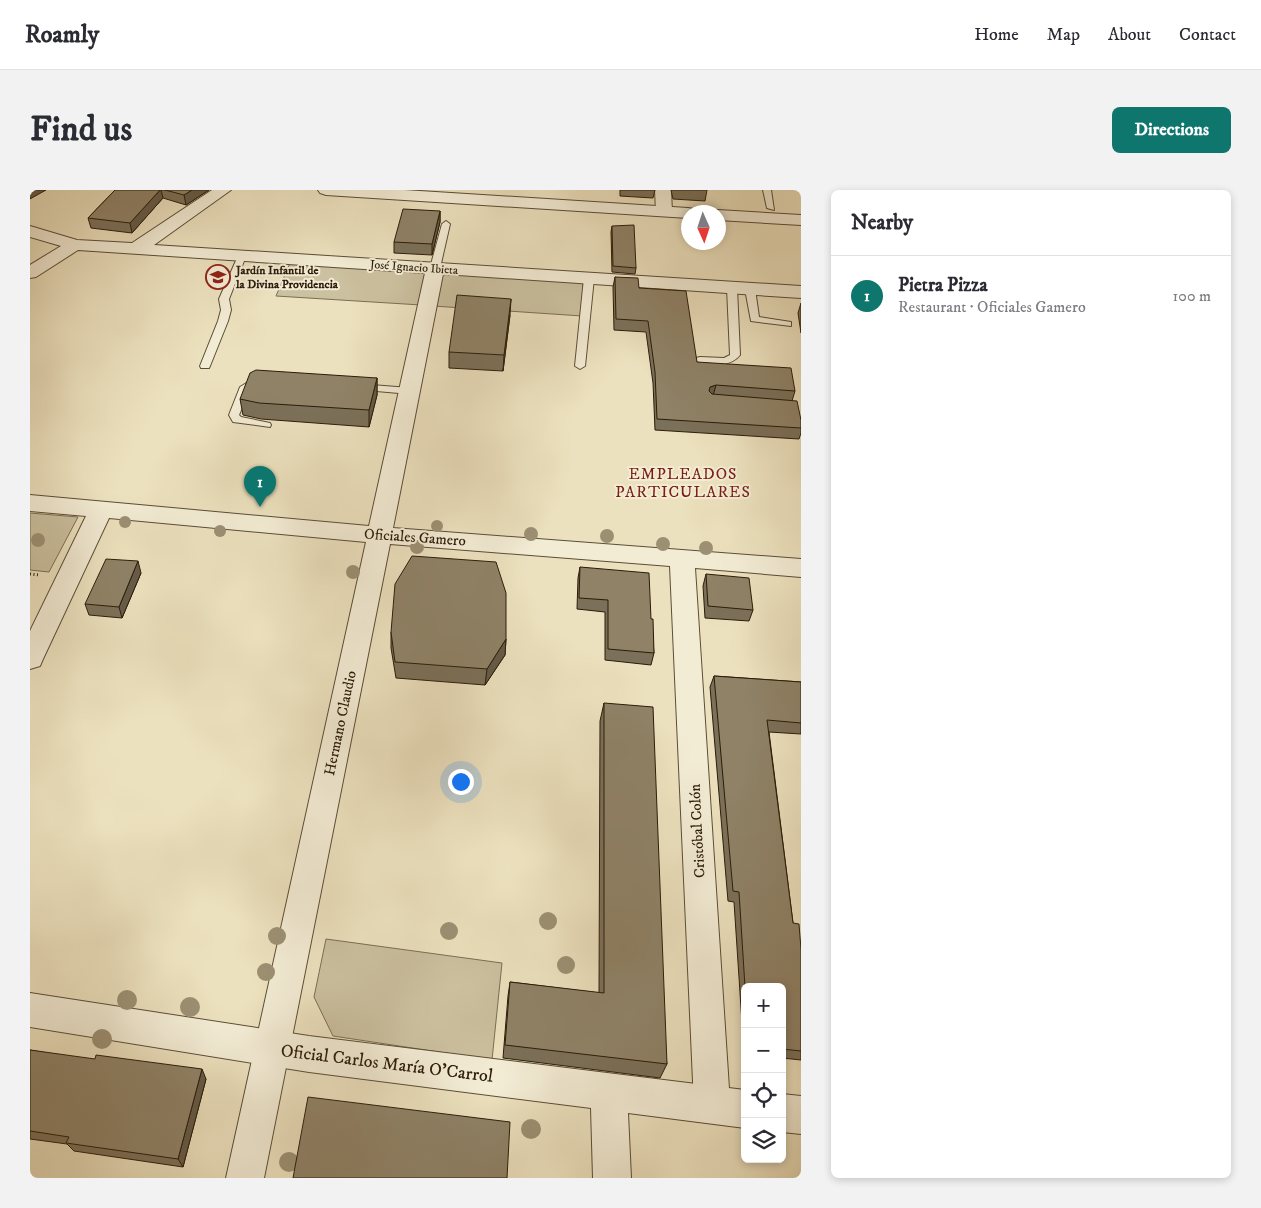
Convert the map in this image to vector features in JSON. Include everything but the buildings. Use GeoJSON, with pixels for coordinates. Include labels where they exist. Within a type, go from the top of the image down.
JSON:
{"type":"FeatureCollection","features":[{"type":"Feature","properties":{"kind":"street"},"geometry":{"type":"LineString","coordinates":[[136,249],[223,190]]}},
{"type":"Feature","properties":{"kind":"street"},"geometry":{"type":"LineString","coordinates":[[326,190],[476,195],[681,213]]}},
{"type":"Feature","properties":{"kind":"street"},"geometry":{"type":"LineString","coordinates":[[663,190],[664,212]]}},
{"type":"Feature","properties":{"kind":"street"},"geometry":{"type":"LineString","coordinates":[[726,215],[801,220]]}},
{"type":"Feature","properties":{"kind":"street","name":"José Ignacio Ibieta"},"geometry":{"type":"LineString","coordinates":[[30,231],[75,245],[801,292]]}},
{"type":"Feature","properties":{"kind":"street"},"geometry":{"type":"LineString","coordinates":[[30,273],[75,245]]}},
{"type":"Feature","properties":{"kind":"street","name":"Hermano Claudio"},"geometry":{"type":"LineString","coordinates":[[246,1178],[271,1049],[435,268]]}},
{"type":"Feature","properties":{"kind":"street","name":"Oficiales Gamero"},"geometry":{"type":"LineString","coordinates":[[30,503],[801,568]]}},
{"type":"Feature","properties":{"kind":"street"},"geometry":{"type":"LineString","coordinates":[[30,659],[102,509]]}},
{"type":"Feature","properties":{"kind":"street","name":"Cristóbal Colón"},"geometry":{"type":"LineString","coordinates":[[682,558],[728,1106]]}},
{"type":"Feature","properties":{"kind":"street","name":"Oficial Carlos María O'Carrol"},"geometry":{"type":"LineString","coordinates":[[30,1010],[271,1049],[728,1106]]}},
{"type":"Feature","properties":{"kind":"street"},"geometry":{"type":"LineString","coordinates":[[609,1091],[612,1178]]}},
{"type":"Feature","properties":{"kind":"street"},"geometry":{"type":"LineString","coordinates":[[786,1113],[801,1115]]}},
{"type":"Feature","properties":{"kind":"lane"},"geometry":{"type":"LineString","coordinates":[[767,190],[771,208]]}},
{"type":"Feature","properties":{"kind":"lane"},"geometry":{"type":"LineString","coordinates":[[435,268],[446,224]]}},
{"type":"Feature","properties":{"kind":"lane"},"geometry":{"type":"LineString","coordinates":[[205,366],[223,321],[226,310],[224,299],[242,256]]}},
{"type":"Feature","properties":{"kind":"lane"},"geometry":{"type":"LineString","coordinates":[[580,366],[589,278]]}},
{"type":"Feature","properties":{"kind":"lane"},"geometry":{"type":"LineString","coordinates":[[741,288],[754,319],[788,324]]}},
{"type":"Feature","properties":{"kind":"lane"},"geometry":{"type":"LineString","coordinates":[[700,360],[728,361],[735,355],[741,288]]}},
{"type":"Feature","properties":{"kind":"lane"},"geometry":{"type":"LineString","coordinates":[[261,380],[245,387],[234,414],[237,420],[266,425]]}},
{"type":"Feature","properties":{"kind":"lane"},"geometry":{"type":"LineString","coordinates":[[350,387],[410,392]]}},
{"type":"Feature","properties":{"kind":"shaded area"},"geometry":{"type":"Polygon","coordinates":[[[290,263],[429,271],[421,305],[276,296],[290,263]]]}},
{"type":"Feature","properties":{"kind":"shaded area"},"geometry":{"type":"Polygon","coordinates":[[[440,272],[583,281],[582,316],[433,306],[440,272]]]}},
{"type":"Feature","properties":{"kind":"shaded area"},"geometry":{"type":"Polygon","coordinates":[[[30,513],[78,517],[49,572],[30,570],[30,513]]]}},
{"type":"Feature","properties":{"kind":"shaded area"},"geometry":{"type":"Polygon","coordinates":[[[326,939],[502,963],[492,1060],[333,1036],[314,997],[326,939]]]}},
{"type":"Feature","properties":{"kind":"place","name":"Jardín Infantil de la Divina Providencia"},"geometry":{"type":"Point","coordinates":[218,277]}},
{"type":"Feature","properties":{"kind":"place","name":"Pietra Pizza"},"geometry":{"type":"Point","coordinates":[260,507]}},
{"type":"Feature","properties":{"kind":"district","name":"EMPLEADOS PARTICULARES"},"geometry":{"type":"Point","coordinates":[683,482]}}]}
